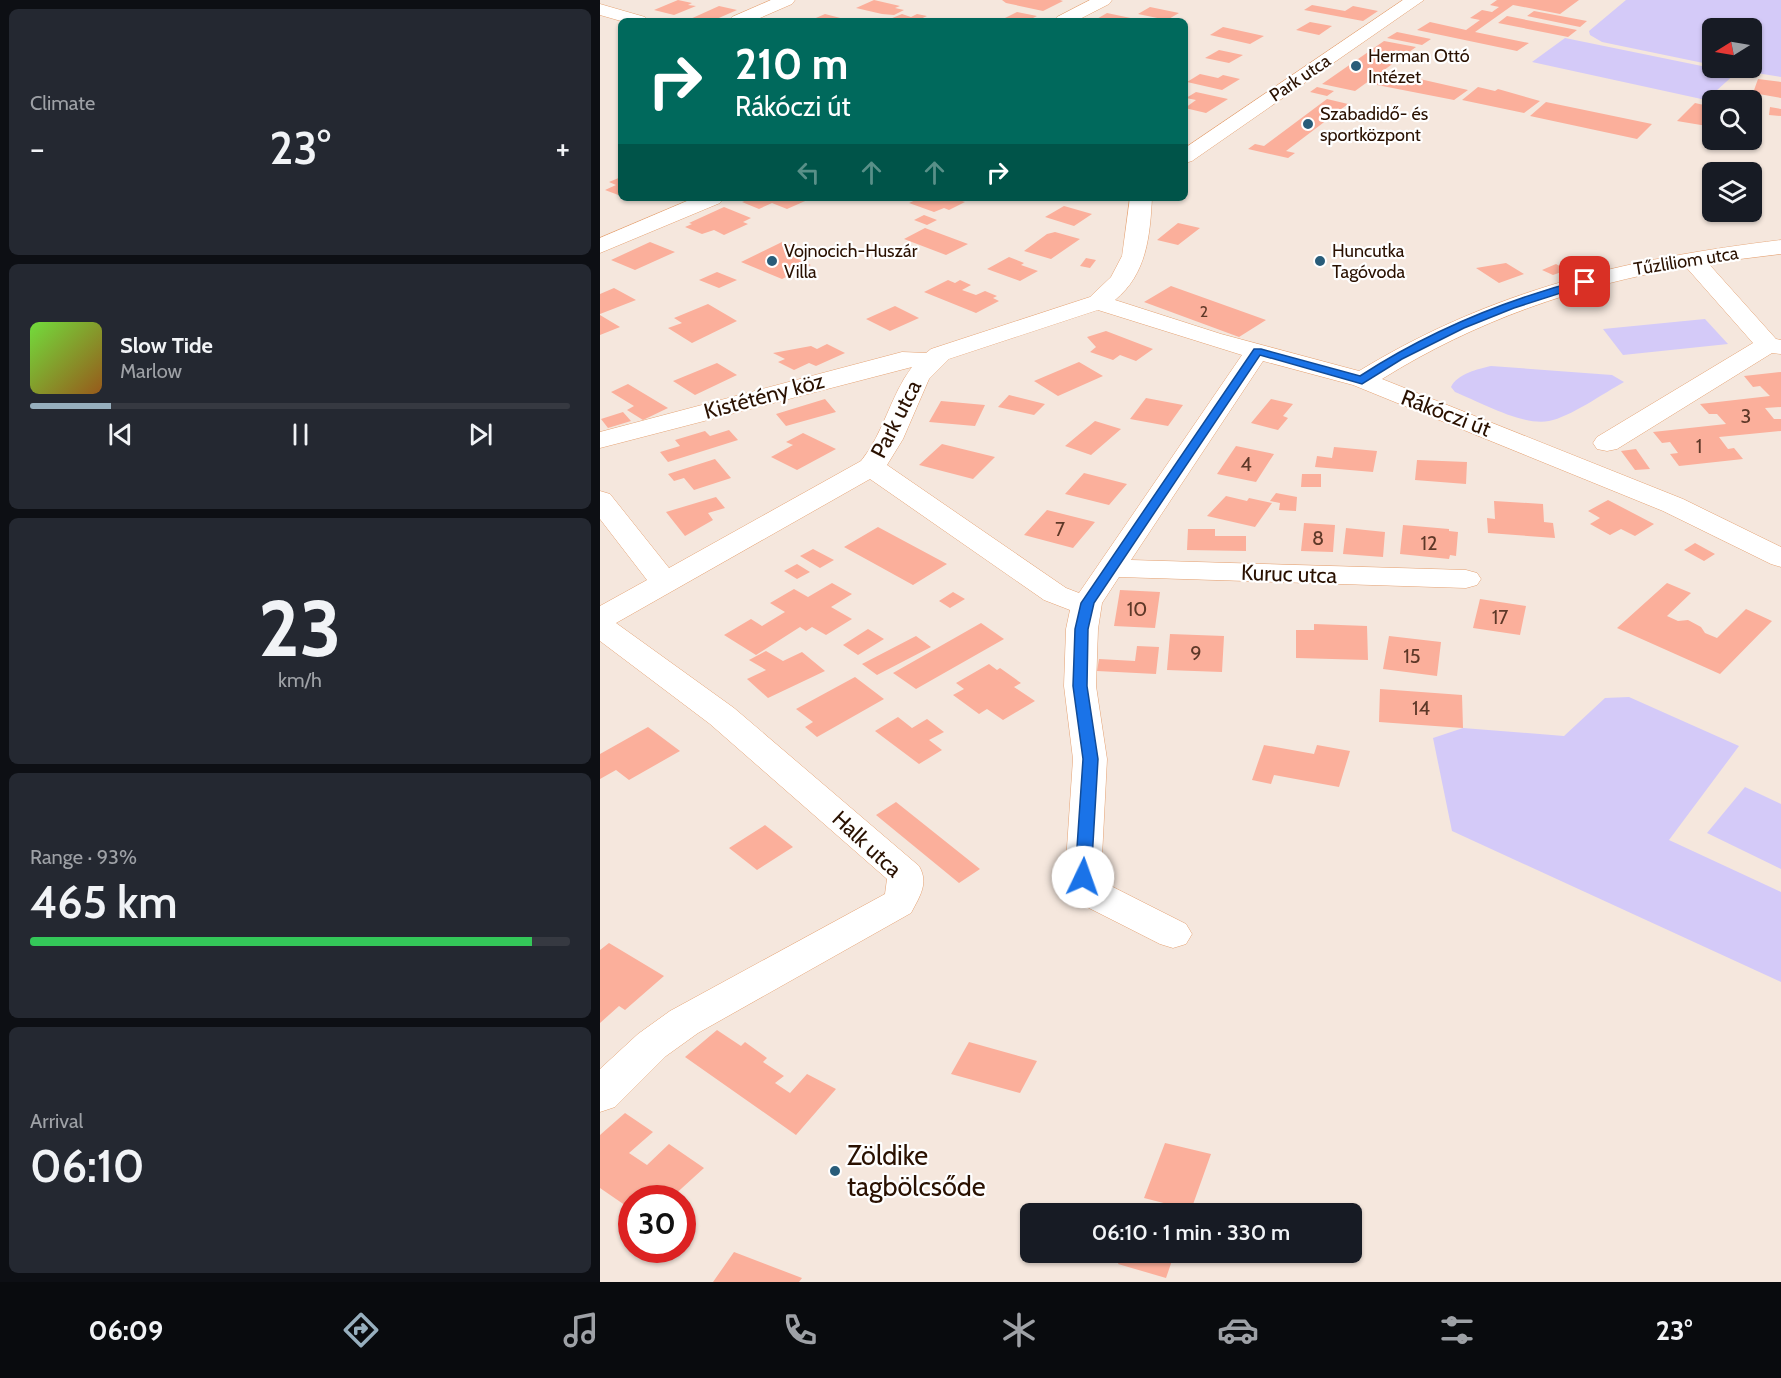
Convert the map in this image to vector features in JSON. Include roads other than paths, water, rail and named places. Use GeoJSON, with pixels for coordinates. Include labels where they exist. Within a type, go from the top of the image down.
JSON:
{"type":"FeatureCollection","features":[{"type":"Feature","properties":{"kind":"street"},"geometry":{"type":"LineString","coordinates":[[745,18],[786,0]]}},
{"type":"Feature","properties":{"kind":"street"},"geometry":{"type":"LineString","coordinates":[[1069,18],[1103,0]]}},
{"type":"Feature","properties":{"kind":"street","name":"Park utca"},"geometry":{"type":"LineString","coordinates":[[1188,155],[1416,0]]}},
{"type":"Feature","properties":{"kind":"street"},"geometry":{"type":"LineString","coordinates":[[600,9],[629,18]]}},
{"type":"Feature","properties":{"kind":"street"},"geometry":{"type":"LineString","coordinates":[[600,246],[705,201]]}},
{"type":"Feature","properties":{"kind":"street","name":"Park utca"},"geometry":{"type":"LineString","coordinates":[[600,619],[871,467],[883,455],[919,372],[929,361],[958,348],[1098,302],[1113,292],[1132,262],[1137,245],[1141,201]]}},
{"type":"Feature","properties":{"kind":"street","name":"Tűzliliom utca"},"geometry":{"type":"LineString","coordinates":[[1362,380],[1425,342],[1494,312],[1623,271],[1781,247]]}},
{"type":"Feature","properties":{"kind":"street"},"geometry":{"type":"LineString","coordinates":[[1606,443],[1774,346],[1691,259]]}},
{"type":"Feature","properties":{"kind":"street","name":"Rákóczi út"},"geometry":{"type":"LineString","coordinates":[[1098,302],[1212,339],[1362,380],[1673,505],[1781,558]]}},
{"type":"Feature","properties":{"kind":"street"},"geometry":{"type":"LineString","coordinates":[[1173,934],[1094,894],[1083,877],[1090,759],[1080,675],[1082,629],[1087,603],[1257,351]]}},
{"type":"Feature","properties":{"kind":"street","name":"Kistétény köz"},"geometry":{"type":"LineString","coordinates":[[600,440],[902,360],[916,358],[929,361]]}},
{"type":"Feature","properties":{"kind":"street"},"geometry":{"type":"LineString","coordinates":[[871,467],[1055,594],[1068,600],[1087,603]]}},
{"type":"Feature","properties":{"kind":"street"},"geometry":{"type":"LineString","coordinates":[[600,500],[665,583]]}},
{"type":"Feature","properties":{"kind":"street","name":"Kuruc utca"},"geometry":{"type":"LineString","coordinates":[[1111,568],[1466,579]]}},
{"type":"Feature","properties":{"kind":"street","name":"Halk utca"},"geometry":{"type":"LineString","coordinates":[[600,626],[722,716],[906,875],[905,890],[898,903],[684,1022],[652,1045],[604,1086]]}},
{"type":"Feature","properties":{"kind":"place","name":"Herman Ottó Intézet"},"geometry":{"type":"Point","coordinates":[1356,66]}},
{"type":"Feature","properties":{"kind":"place","name":"Szabadidő- és sportközpont"},"geometry":{"type":"Point","coordinates":[1308,124]}},
{"type":"Feature","properties":{"kind":"place","name":"Vojnocich-Huszár Villa"},"geometry":{"type":"Point","coordinates":[772,261]}},
{"type":"Feature","properties":{"kind":"place","name":"Huncutka Tagóvoda"},"geometry":{"type":"Point","coordinates":[1320,261]}},
{"type":"Feature","properties":{"kind":"place","name":"Zöldike tagbölcsőde"},"geometry":{"type":"Point","coordinates":[835,1171]}}]}
